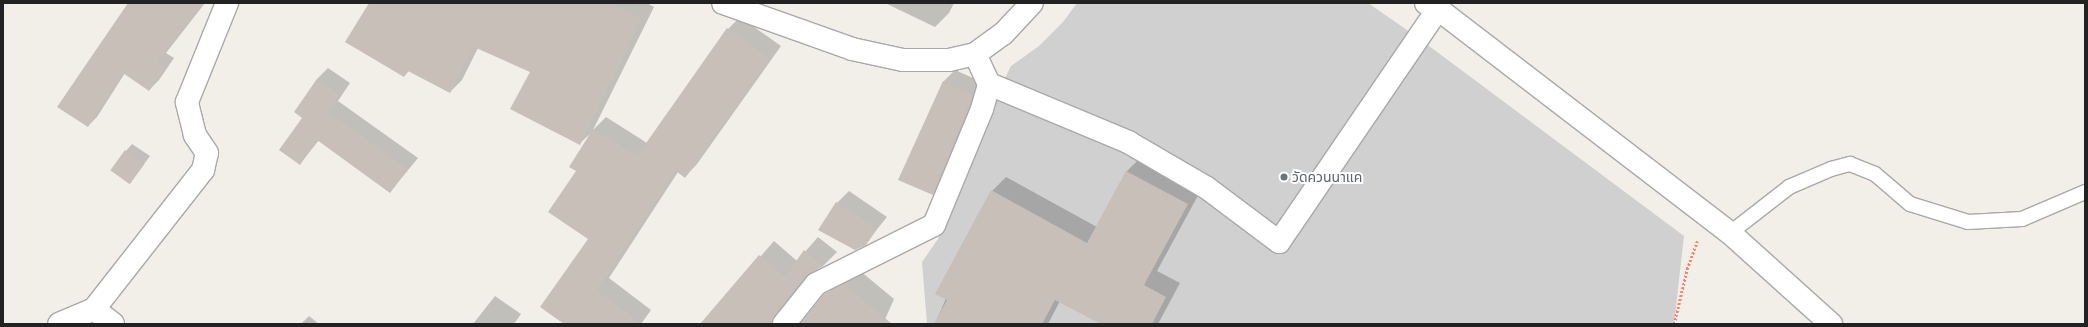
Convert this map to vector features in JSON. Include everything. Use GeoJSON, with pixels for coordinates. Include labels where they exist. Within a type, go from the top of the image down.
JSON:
{"type":"FeatureCollection","features":[{"type":"Feature","properties":{"kind":"street"},"geometry":{"type":"LineString","coordinates":[[59,324],[94,309],[203,170],[207,153],[195,135],[187,102],[228,3]]}},
{"type":"Feature","properties":{"kind":"street"},"geometry":{"type":"LineString","coordinates":[[723,3],[852,49],[903,60],[949,60],[975,54],[1003,34],[1032,3]]}},
{"type":"Feature","properties":{"kind":"street"},"geometry":{"type":"LineString","coordinates":[[989,84],[1128,142],[1207,188],[1279,242],[1432,6],[1602,134],[1706,217],[1730,232],[1831,324]]}},
{"type":"Feature","properties":{"kind":"street"},"geometry":{"type":"LineString","coordinates":[[784,324],[816,284],[934,225],[982,109],[989,84],[975,54]]}},
{"type":"Feature","properties":{"kind":"street"},"geometry":{"type":"LineString","coordinates":[[94,309],[113,324]]}},
{"type":"Feature","properties":{"kind":"lane"},"geometry":{"type":"LineString","coordinates":[[1730,232],[1789,187],[1830,169],[1850,164],[1875,174],[1910,204],[1968,222],[2022,218],[2085,192]]}},
{"type":"Feature","properties":{"kind":"path"},"geometry":{"type":"LineString","coordinates":[[1674,324],[1687,269],[1706,217]]}},
{"type":"Feature","properties":{"kind":"shaded area","name":"วัดควนนาแค"},"geometry":{"type":"Polygon","coordinates":[[[1077,3],[1368,3],[1417,37],[1684,236],[1674,324],[927,324],[922,262],[938,239],[994,100],[1011,66],[1039,46],[1063,22],[1077,3]]]}},
{"type":"Feature","properties":{"kind":"building"},"geometry":{"type":"Polygon","coordinates":[[[128,3],[204,3],[157,62],[165,68],[149,91],[123,73],[88,127],[57,107],[128,3]]]}},
{"type":"Feature","properties":{"kind":"building"},"geometry":{"type":"Polygon","coordinates":[[[369,3],[610,3],[642,19],[580,145],[510,109],[530,72],[474,47],[450,93],[408,71],[404,77],[345,42],[369,3]]]}},
{"type":"Feature","properties":{"kind":"building"},"geometry":{"type":"Polygon","coordinates":[[[727,28],[770,59],[685,178],[676,171],[597,290],[641,324],[564,324],[540,307],[588,239],[548,212],[576,171],[569,167],[593,129],[637,156],[727,28]]]}},
{"type":"Feature","properties":{"kind":"building"},"geometry":{"type":"Polygon","coordinates":[[[317,79],[340,94],[328,112],[408,169],[390,193],[317,140],[300,165],[279,150],[302,118],[294,112],[317,79]]]}},
{"type":"Feature","properties":{"kind":"building"},"geometry":{"type":"Polygon","coordinates":[[[943,81],[973,95],[933,195],[898,180],[943,81]]]}},
{"type":"Feature","properties":{"kind":"building"},"geometry":{"type":"Polygon","coordinates":[[[125,150],[144,164],[130,184],[110,170],[125,150]]]}},
{"type":"Feature","properties":{"kind":"building"},"geometry":{"type":"Polygon","coordinates":[[[1126,171],[1188,204],[1144,285],[1166,297],[1152,324],[1101,324],[1055,300],[1042,324],[934,324],[947,300],[935,294],[991,190],[1087,243],[1126,171]]]}},
{"type":"Feature","properties":{"kind":"building"},"geometry":{"type":"Polygon","coordinates":[[[836,202],[877,229],[866,245],[855,250],[818,230],[836,202]]]}},
{"type":"Feature","properties":{"kind":"building"},"geometry":{"type":"Polygon","coordinates":[[[804,250],[823,266],[806,276],[774,316],[772,324],[700,324],[759,255],[785,277],[804,250]]]}},
{"type":"Feature","properties":{"kind":"building"},"geometry":{"type":"Polygon","coordinates":[[[844,284],[892,324],[800,324],[824,294],[844,284]]]}},
{"type":"Feature","properties":{"kind":"place","name":"วัดควนนาแค"},"geometry":{"type":"Point","coordinates":[1284,177]}}]}
